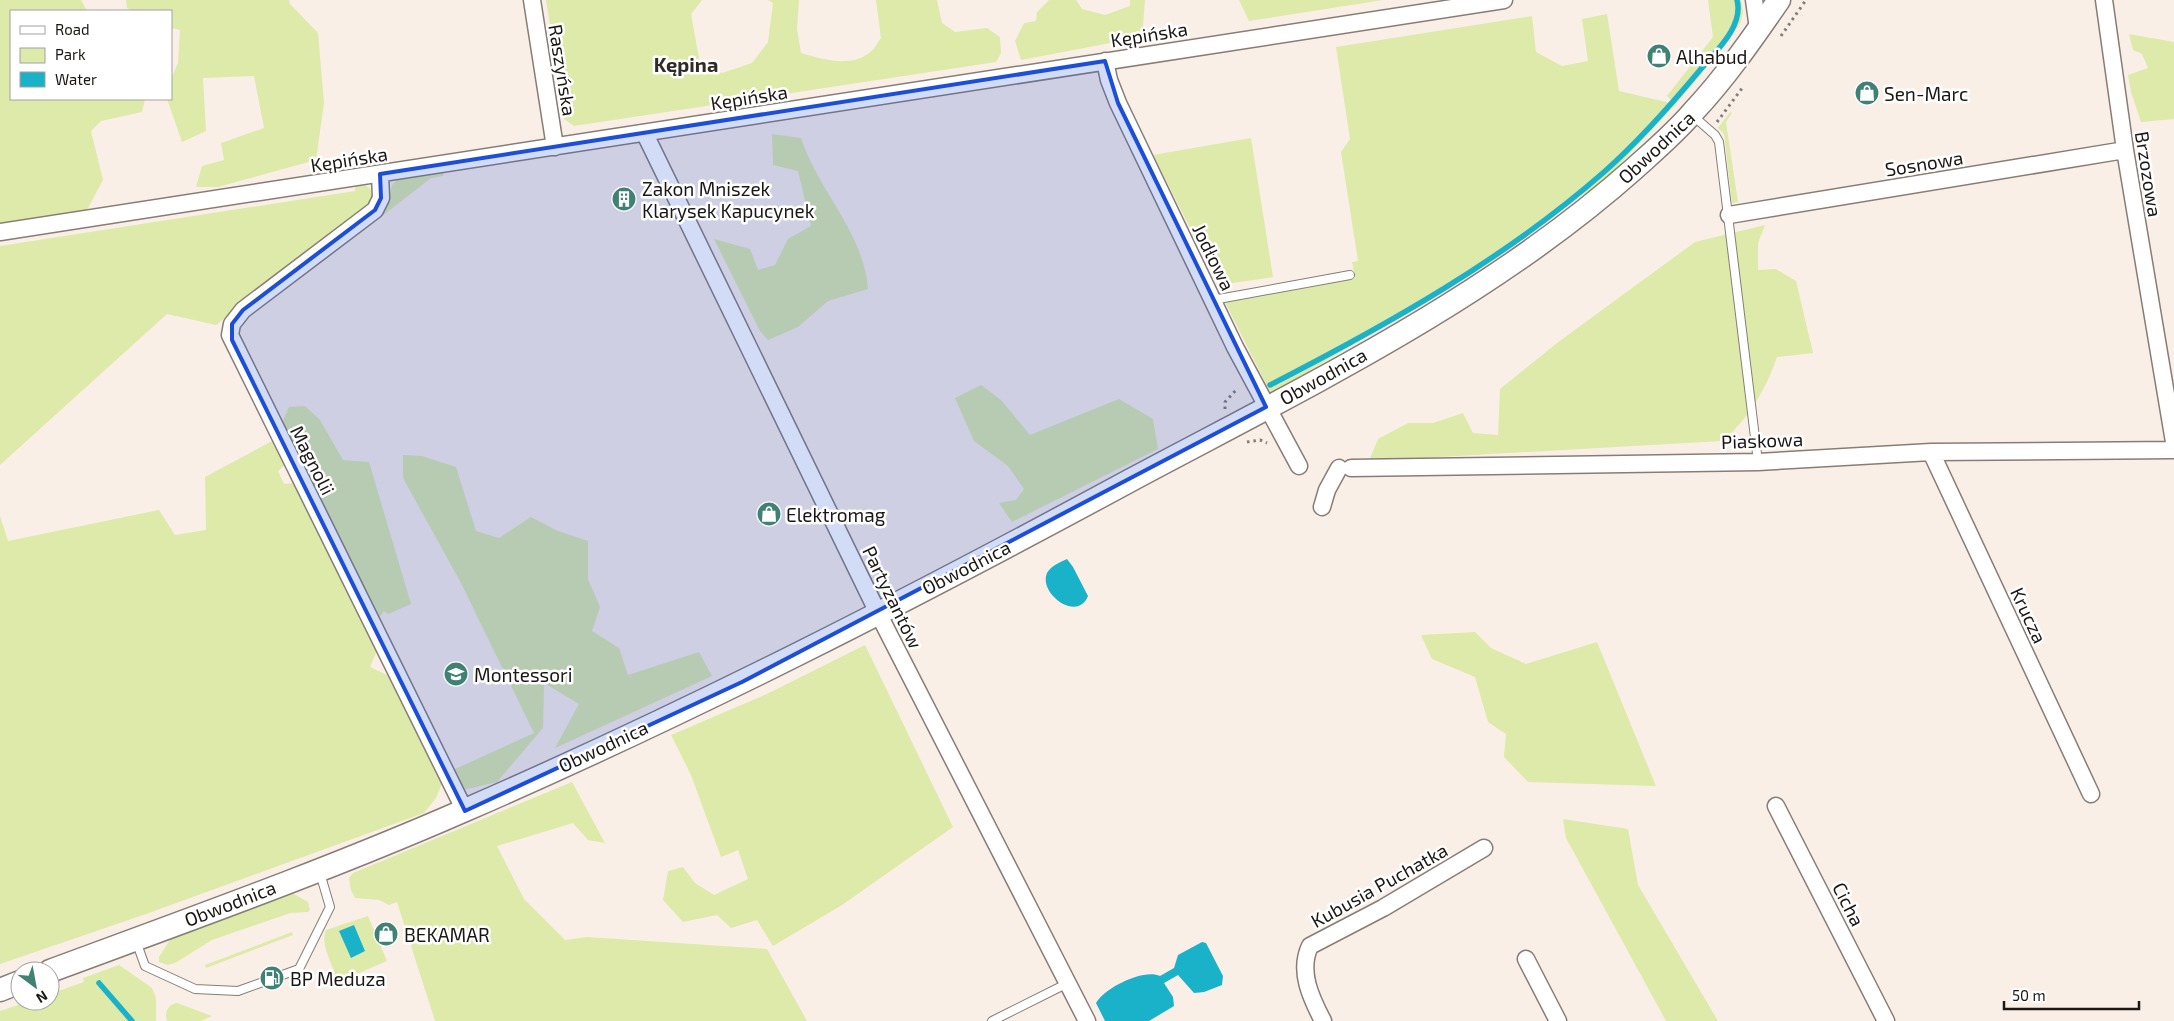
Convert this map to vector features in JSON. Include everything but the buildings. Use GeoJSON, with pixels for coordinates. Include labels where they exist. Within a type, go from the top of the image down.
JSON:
{"type":"FeatureCollection","features":[{"type":"Feature","properties":{"kind":"main road","name":"Obwodnica"},"geometry":{"type":"LineString","coordinates":[[60,967],[318,869],[465,810],[742,682],[1076,510],[1437,312],[1541,244],[1608,192],[1692,115],[1779,0]]}},
{"type":"Feature","properties":{"kind":"street","name":"Raszyńska"},"geometry":{"type":"LineString","coordinates":[[532,0],[555,147]]}},
{"type":"Feature","properties":{"kind":"street","name":"Kępińska"},"geometry":{"type":"LineString","coordinates":[[0,232],[1504,0]]}},
{"type":"Feature","properties":{"kind":"street"},"geometry":{"type":"LineString","coordinates":[[1754,0],[1758,29]]}},
{"type":"Feature","properties":{"kind":"street","name":"Brzozowa"},"geometry":{"type":"LineString","coordinates":[[2104,0],[2125,150],[2174,442]]}},
{"type":"Feature","properties":{"kind":"street","name":"Jodłowa"},"geometry":{"type":"LineString","coordinates":[[1105,61],[1109,80],[1118,103],[1212,300],[1266,407],[1299,466]]}},
{"type":"Feature","properties":{"kind":"street","name":"Partyzantów"},"geometry":{"type":"LineString","coordinates":[[645,134],[878,613],[1087,1021]]}},
{"type":"Feature","properties":{"kind":"street","name":"Sosnowa"},"geometry":{"type":"LineString","coordinates":[[1729,215],[2125,150]]}},
{"type":"Feature","properties":{"kind":"street","name":"Magnolii"},"geometry":{"type":"LineString","coordinates":[[380,174],[381,198],[375,210],[243,310],[232,324],[230,335],[465,810]]}},
{"type":"Feature","properties":{"kind":"street","name":"Piaskowa"},"geometry":{"type":"LineString","coordinates":[[1322,507],[1327,490],[1345,468],[1758,462],[1931,452],[2174,450]]}},
{"type":"Feature","properties":{"kind":"street","name":"Krucza"},"geometry":{"type":"LineString","coordinates":[[1931,452],[2091,794]]}},
{"type":"Feature","properties":{"kind":"street","name":"Cicha"},"geometry":{"type":"LineString","coordinates":[[1776,806],[1886,1021]]}},
{"type":"Feature","properties":{"kind":"street","name":"Kubusia Puchatka"},"geometry":{"type":"LineString","coordinates":[[1323,1021],[1307,984],[1306,956],[1310,946],[1383,908],[1484,848]]}},
{"type":"Feature","properties":{"kind":"street"},"geometry":{"type":"LineString","coordinates":[[1526,958],[1558,1021]]}},
{"type":"Feature","properties":{"kind":"lane"},"geometry":{"type":"LineString","coordinates":[[1692,115],[1718,140],[1729,215],[1758,462]]}},
{"type":"Feature","properties":{"kind":"lane"},"geometry":{"type":"LineString","coordinates":[[1212,300],[1350,275]]}},
{"type":"Feature","properties":{"kind":"lane"},"geometry":{"type":"LineString","coordinates":[[136,939],[145,966],[195,989],[238,991],[298,969],[330,907],[318,869]]}},
{"type":"Feature","properties":{"kind":"lane"},"geometry":{"type":"LineString","coordinates":[[992,1021],[1068,983]]}},
{"type":"Feature","properties":{"kind":"path"},"geometry":{"type":"LineString","coordinates":[[1243,441],[1260,440],[1271,447]]}},
{"type":"Feature","properties":{"kind":"highlighted area"},"geometry":{"type":"Polygon","coordinates":[[[1105,61],[1118,103],[1266,407],[742,682],[465,811],[232,340],[232,324],[243,310],[375,210],[381,198],[380,174],[1105,61]]]}},
{"type":"Feature","properties":{"kind":"green space"},"geometry":{"type":"Polygon","coordinates":[[[0,0],[81,0],[86,10],[10,10],[10,100],[145,100],[142,112],[101,121],[91,131],[103,180],[87,210],[0,223],[0,0]]]}},
{"type":"Feature","properties":{"kind":"green space"},"geometry":{"type":"Polygon","coordinates":[[[126,0],[289,0],[290,4],[318,33],[324,103],[316,160],[218,187],[196,187],[202,166],[224,160],[221,143],[264,128],[254,76],[203,78],[206,131],[182,142],[167,100],[172,100],[172,77],[178,63],[180,30],[172,28],[172,10],[131,10],[127,8],[126,0]]]}},
{"type":"Feature","properties":{"kind":"green space"},"geometry":{"type":"Polygon","coordinates":[[[546,0],[702,0],[691,14],[700,64],[722,73],[752,63],[768,42],[773,3],[768,0],[799,0],[797,29],[801,53],[818,58],[836,61],[853,60],[861,58],[873,50],[881,38],[876,0],[937,0],[942,23],[955,32],[987,28],[1000,37],[1001,53],[996,62],[574,126],[564,119],[546,0]]]}},
{"type":"Feature","properties":{"kind":"green space"},"geometry":{"type":"Polygon","coordinates":[[[1049,0],[1076,0],[1082,9],[1105,15],[1130,6],[1130,0],[1145,0],[1142,37],[1021,60],[1015,41],[1024,23],[1036,21],[1037,12],[1049,0]]]}},
{"type":"Feature","properties":{"kind":"green space"},"geometry":{"type":"Polygon","coordinates":[[[1239,0],[1383,0],[1249,21],[1239,0]]]}},
{"type":"Feature","properties":{"kind":"green space"},"geometry":{"type":"Polygon","coordinates":[[[1708,0],[1741,0],[1743,12],[1741,22],[1717,55],[1676,104],[1606,179],[1445,289],[1271,394],[1224,300],[1355,278],[1352,262],[1358,261],[1341,152],[1350,139],[1336,47],[1532,16],[1536,52],[1562,66],[1588,61],[1582,19],[1607,14],[1619,91],[1675,104],[1667,96],[1713,37],[1708,0]]]}},
{"type":"Feature","properties":{"kind":"green space"},"geometry":{"type":"Polygon","coordinates":[[[2129,34],[2174,42],[2174,119],[2141,122],[2131,92],[2128,75],[2148,68],[2142,54],[2133,50],[2129,34]]]}},
{"type":"Feature","properties":{"kind":"green space"},"geometry":{"type":"Polygon","coordinates":[[[1730,112],[1732,113],[1726,122],[1738,202],[1732,203],[1724,134],[1718,128],[1730,112]]]}},
{"type":"Feature","properties":{"kind":"green space"},"geometry":{"type":"Polygon","coordinates":[[[772,134],[801,138],[818,176],[850,230],[865,269],[868,289],[828,301],[798,327],[768,340],[760,331],[714,239],[750,249],[758,270],[775,265],[788,239],[811,226],[798,171],[773,165],[772,134]]]}},
{"type":"Feature","properties":{"kind":"green space"},"geometry":{"type":"Polygon","coordinates":[[[1251,138],[1273,277],[1219,285],[1153,155],[1251,138]]]}},
{"type":"Feature","properties":{"kind":"green space"},"geometry":{"type":"Polygon","coordinates":[[[445,171],[443,176],[431,178],[359,234],[358,230],[389,198],[392,185],[398,179],[445,171]]]}},
{"type":"Feature","properties":{"kind":"green space"},"geometry":{"type":"Polygon","coordinates":[[[362,184],[370,188],[374,200],[216,325],[167,314],[0,465],[0,246],[355,191],[355,185],[362,184]]]}},
{"type":"Feature","properties":{"kind":"green space"},"geometry":{"type":"Polygon","coordinates":[[[1765,225],[1758,243],[1758,270],[1776,269],[1796,281],[1813,353],[1777,357],[1762,392],[1748,414],[1722,441],[1369,461],[1378,439],[1408,423],[1433,423],[1463,413],[1473,433],[1498,435],[1500,389],[1557,343],[1695,242],[1765,225]]]}},
{"type":"Feature","properties":{"kind":"green space"},"geometry":{"type":"Polygon","coordinates":[[[981,385],[1001,400],[1030,435],[1119,399],[1153,419],[1158,449],[1012,522],[999,503],[1016,500],[1024,489],[1008,466],[974,441],[955,398],[981,385]]]}},
{"type":"Feature","properties":{"kind":"green space"},"geometry":{"type":"Polygon","coordinates":[[[305,406],[320,420],[343,460],[369,462],[411,604],[388,614],[384,611],[378,619],[281,425],[289,407],[305,406]]]}},
{"type":"Feature","properties":{"kind":"green space"},"geometry":{"type":"Polygon","coordinates":[[[274,440],[286,464],[278,471],[284,484],[295,483],[378,648],[370,667],[387,675],[396,684],[443,781],[436,798],[424,813],[146,914],[0,964],[0,516],[8,541],[159,510],[175,535],[206,530],[205,477],[274,440]]]}},
{"type":"Feature","properties":{"kind":"green space"},"geometry":{"type":"Polygon","coordinates":[[[403,455],[422,456],[456,467],[476,531],[499,538],[531,517],[558,531],[588,541],[588,579],[600,607],[592,631],[619,648],[628,675],[699,652],[712,676],[555,748],[579,704],[544,683],[543,728],[497,782],[463,790],[453,770],[534,733],[461,583],[403,478],[403,455]]]}},
{"type":"Feature","properties":{"kind":"green space"},"geometry":{"type":"Polygon","coordinates":[[[1475,632],[1491,648],[1526,664],[1597,642],[1656,786],[1528,782],[1504,757],[1506,734],[1488,722],[1475,677],[1432,659],[1421,635],[1475,632]]]}},
{"type":"Feature","properties":{"kind":"green space"},"geometry":{"type":"Polygon","coordinates":[[[865,645],[953,827],[842,905],[773,946],[757,920],[731,928],[717,915],[683,922],[663,900],[668,871],[683,867],[695,883],[714,895],[748,879],[738,850],[721,857],[691,775],[671,735],[769,693],[865,645]]]}},
{"type":"Feature","properties":{"kind":"green space"},"geometry":{"type":"Polygon","coordinates":[[[572,782],[605,843],[588,840],[573,823],[497,846],[524,899],[565,940],[587,937],[767,949],[807,1021],[435,1021],[397,902],[389,905],[379,900],[355,898],[351,890],[349,878],[353,873],[572,782]]]}},
{"type":"Feature","properties":{"kind":"green space"},"geometry":{"type":"Polygon","coordinates":[[[1563,819],[1628,829],[1638,885],[1718,1021],[1666,1021],[1566,838],[1563,819]]]}},
{"type":"Feature","properties":{"kind":"green space"},"geometry":{"type":"Polygon","coordinates":[[[292,893],[308,902],[310,910],[308,912],[290,913],[212,940],[175,963],[167,965],[159,962],[159,957],[171,938],[292,893]]]}},
{"type":"Feature","properties":{"kind":"green space"},"geometry":{"type":"Polygon","coordinates":[[[368,916],[387,961],[333,984],[331,977],[335,974],[324,940],[326,930],[368,916]]]}},
{"type":"Feature","properties":{"kind":"green space"},"geometry":{"type":"Polygon","coordinates":[[[292,932],[293,935],[206,968],[205,965],[292,932]]]}},
{"type":"Feature","properties":{"kind":"green space"},"geometry":{"type":"Polygon","coordinates":[[[119,965],[152,988],[156,998],[156,1021],[0,1021],[0,1011],[10,1008],[10,1011],[60,1011],[60,990],[84,982],[83,978],[119,965]]]}},
{"type":"Feature","properties":{"kind":"green space"},"geometry":{"type":"Polygon","coordinates":[[[177,1003],[212,1016],[201,1021],[167,1021],[168,1009],[171,1005],[177,1003]]]}},
{"type":"Feature","properties":{"kind":"water"},"geometry":{"type":"Polygon","coordinates":[[[1067,559],[1088,596],[1083,604],[1076,607],[1068,606],[1053,596],[1048,589],[1046,581],[1047,573],[1051,568],[1067,559]]]}},
{"type":"Feature","properties":{"kind":"water"},"geometry":{"type":"Polygon","coordinates":[[[354,925],[365,951],[351,958],[339,931],[354,925]]]}},
{"type":"Feature","properties":{"kind":"water"},"geometry":{"type":"Polygon","coordinates":[[[1202,942],[1206,943],[1223,976],[1222,985],[1204,992],[1194,993],[1178,975],[1164,983],[1173,997],[1174,1006],[1149,1021],[1105,1021],[1096,1003],[1107,991],[1135,977],[1153,974],[1160,976],[1174,968],[1178,955],[1202,942]]]}},
{"type":"Feature","properties":{"kind":"waterway"},"geometry":{"type":"LineString","coordinates":[[1270,385],[1358,339],[1444,289],[1486,262],[1566,204],[1642,136],[1721,46],[1733,29],[1738,10],[1737,0]]}},
{"type":"Feature","properties":{"kind":"waterway"},"geometry":{"type":"LineString","coordinates":[[99,983],[132,1021]]}},
{"type":"Feature","properties":{"kind":"place","name":"Alhabud"},"geometry":{"type":"Point","coordinates":[1659,56]}},
{"type":"Feature","properties":{"kind":"place","name":"Sen-Marc"},"geometry":{"type":"Point","coordinates":[1867,93]}},
{"type":"Feature","properties":{"kind":"place","name":"Zakon Mniszek Klarysek Kapucynek"},"geometry":{"type":"Point","coordinates":[624,199]}},
{"type":"Feature","properties":{"kind":"place","name":"Elektromag"},"geometry":{"type":"Point","coordinates":[769,514]}},
{"type":"Feature","properties":{"kind":"place","name":"Montessori"},"geometry":{"type":"Point","coordinates":[456,674]}},
{"type":"Feature","properties":{"kind":"place","name":"BEKAMAR"},"geometry":{"type":"Point","coordinates":[386,934]}},
{"type":"Feature","properties":{"kind":"place","name":"BP Meduza"},"geometry":{"type":"Point","coordinates":[272,978]}},
{"type":"Feature","properties":{"kind":"district","name":"Kępina"},"geometry":{"type":"Point","coordinates":[686,64]}}]}
